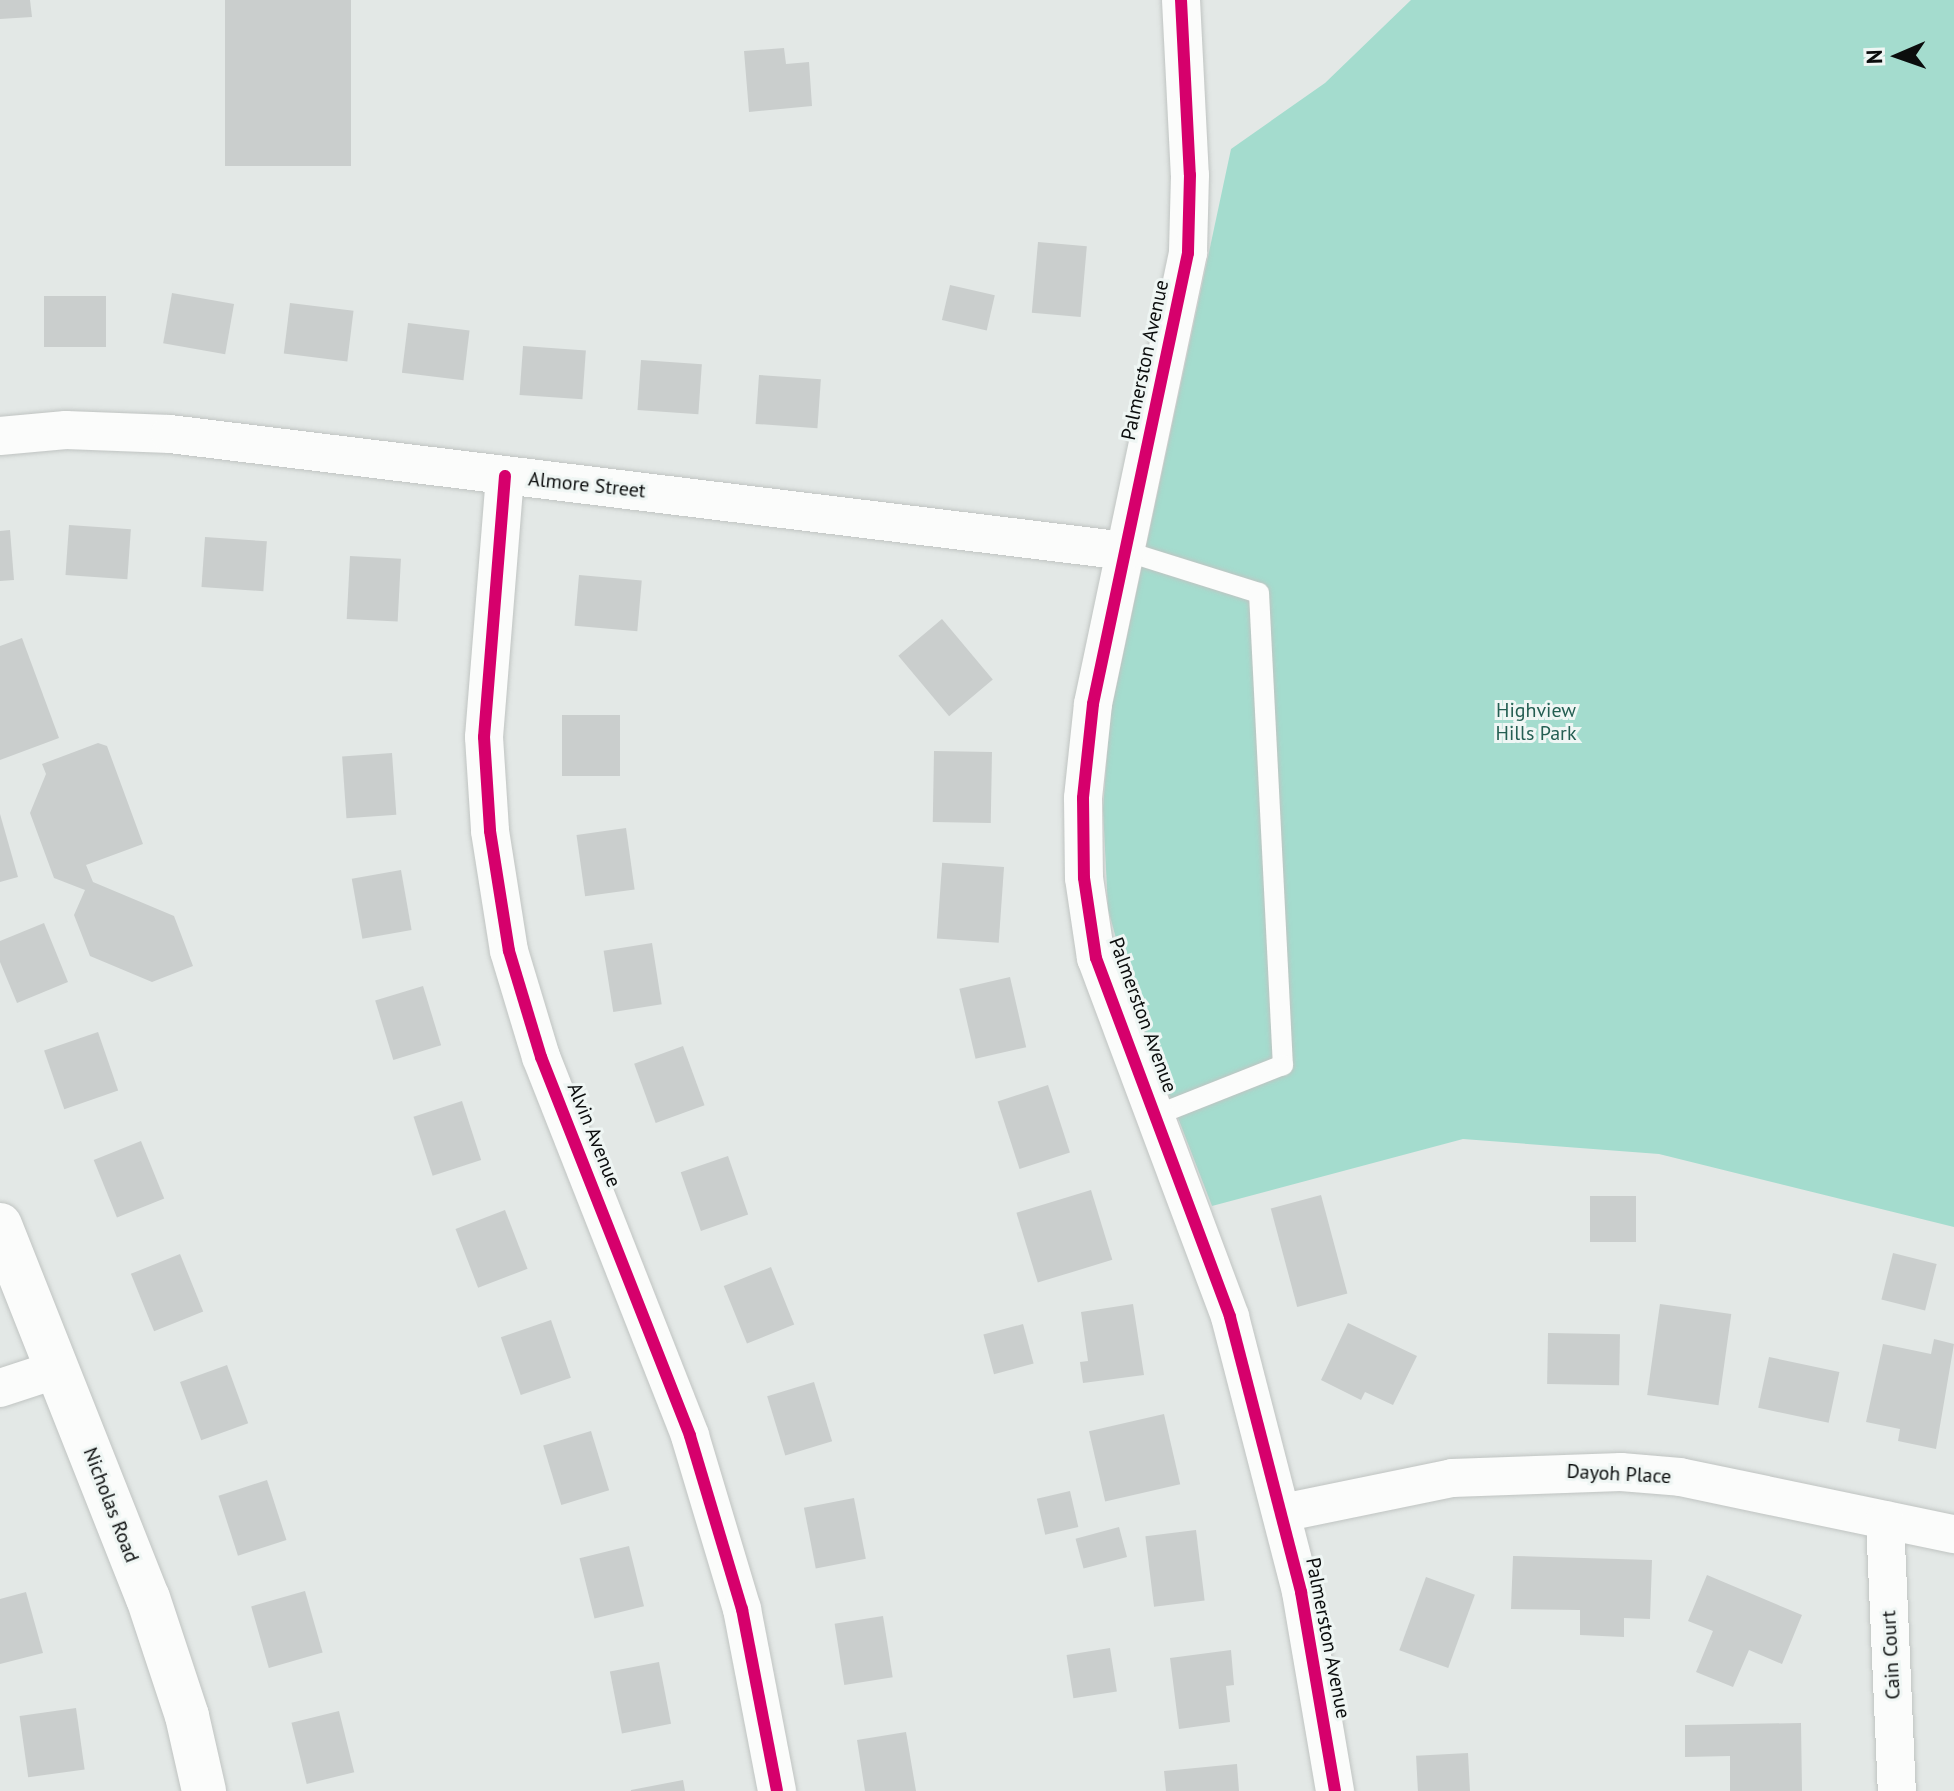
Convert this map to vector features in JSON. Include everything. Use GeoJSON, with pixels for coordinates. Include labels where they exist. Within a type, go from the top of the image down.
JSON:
{"type":"FeatureCollection","features":[{"type":"Feature","properties":{"kind":"street","name":"Palmerston Avenue"},"geometry":{"type":"LineString","coordinates":[[1181,0],[1190,175],[1188,253],[1086,748],[1084,878],[1096,958],[1230,1317],[1282,1513],[1307,1622],[1335,1791]]}},
{"type":"Feature","properties":{"kind":"street","name":"Almore Street"},"geometry":{"type":"LineString","coordinates":[[0,436],[66,430],[170,434],[1125,551]]}},
{"type":"Feature","properties":{"kind":"street","name":"Alvin Avenue"},"geometry":{"type":"LineString","coordinates":[[505,476],[484,737],[490,831],[509,951],[541,1057],[690,1436],[742,1609],[777,1791]]}},
{"type":"Feature","properties":{"kind":"street","name":"Nicholas Road"},"geometry":{"type":"LineString","coordinates":[[0,1225],[148,1598],[187,1716],[204,1791]]}},
{"type":"Feature","properties":{"kind":"street"},"geometry":{"type":"LineString","coordinates":[[0,1388],[58,1369]]}},
{"type":"Feature","properties":{"kind":"street","name":"Dayoh Place"},"geometry":{"type":"LineString","coordinates":[[1282,1513],[1437,1480],[1563,1470],[1680,1477],[1954,1534]]}},
{"type":"Feature","properties":{"kind":"street","name":"Cain Court"},"geometry":{"type":"LineString","coordinates":[[1885,1520],[1897,1791]]}},
{"type":"Feature","properties":{"kind":"lane"},"geometry":{"type":"LineString","coordinates":[[1125,551],[1259,593],[1283,1065],[1157,1115]]}},
{"type":"Feature","properties":{"kind":"green space","name":"Highview Hills Park"},"geometry":{"type":"Polygon","coordinates":[[[1411,0],[1954,0],[1954,1227],[1659,1154],[1463,1139],[1212,1206],[1133,1001],[1108,909],[1103,809],[1110,716],[1231,149],[1325,83],[1411,0]]]}},
{"type":"Feature","properties":{"kind":"building"},"geometry":{"type":"Polygon","coordinates":[[[0,0],[30,0],[32,17],[0,19],[0,0]]]}},
{"type":"Feature","properties":{"kind":"building"},"geometry":{"type":"Polygon","coordinates":[[[225,0],[351,0],[351,166],[225,166],[225,0]]]}},
{"type":"Feature","properties":{"kind":"building"},"geometry":{"type":"Polygon","coordinates":[[[784,48],[786,64],[809,62],[812,106],[749,112],[744,51],[784,48]]]}},
{"type":"Feature","properties":{"kind":"building"},"geometry":{"type":"Polygon","coordinates":[[[1038,242],[1087,246],[1081,317],[1032,313],[1038,242]]]}},
{"type":"Feature","properties":{"kind":"building"},"geometry":{"type":"Polygon","coordinates":[[[950,285],[995,295],[987,330],[942,320],[950,285]]]}},
{"type":"Feature","properties":{"kind":"building"},"geometry":{"type":"Polygon","coordinates":[[[172,293],[234,304],[225,354],[163,343],[172,293]]]}},
{"type":"Feature","properties":{"kind":"building"},"geometry":{"type":"Polygon","coordinates":[[[44,296],[106,296],[106,347],[44,347],[44,296]]]}},
{"type":"Feature","properties":{"kind":"building"},"geometry":{"type":"Polygon","coordinates":[[[290,303],[354,311],[347,361],[284,354],[290,303]]]}},
{"type":"Feature","properties":{"kind":"building"},"geometry":{"type":"Polygon","coordinates":[[[408,323],[470,331],[463,380],[402,373],[408,323]]]}},
{"type":"Feature","properties":{"kind":"building"},"geometry":{"type":"Polygon","coordinates":[[[523,346],[586,350],[582,399],[520,395],[523,346]]]}},
{"type":"Feature","properties":{"kind":"building"},"geometry":{"type":"Polygon","coordinates":[[[641,360],[702,364],[698,414],[638,410],[641,360]]]}},
{"type":"Feature","properties":{"kind":"building"},"geometry":{"type":"Polygon","coordinates":[[[759,375],[821,379],[817,428],[756,424],[759,375]]]}},
{"type":"Feature","properties":{"kind":"building"},"geometry":{"type":"Polygon","coordinates":[[[69,525],[131,529],[127,579],[66,575],[69,525]]]}},
{"type":"Feature","properties":{"kind":"building"},"geometry":{"type":"Polygon","coordinates":[[[10,530],[14,580],[0,581],[0,531],[10,530]]]}},
{"type":"Feature","properties":{"kind":"building"},"geometry":{"type":"Polygon","coordinates":[[[205,537],[267,541],[263,591],[202,587],[205,537]]]}},
{"type":"Feature","properties":{"kind":"building"},"geometry":{"type":"Polygon","coordinates":[[[350,556],[401,559],[398,622],[347,619],[350,556]]]}},
{"type":"Feature","properties":{"kind":"building"},"geometry":{"type":"Polygon","coordinates":[[[579,575],[642,580],[637,631],[575,626],[579,575]]]}},
{"type":"Feature","properties":{"kind":"building"},"geometry":{"type":"Polygon","coordinates":[[[942,619],[993,680],[949,716],[898,656],[942,619]]]}},
{"type":"Feature","properties":{"kind":"building"},"geometry":{"type":"Polygon","coordinates":[[[22,638],[59,738],[0,760],[0,646],[22,638]]]}},
{"type":"Feature","properties":{"kind":"building"},"geometry":{"type":"Polygon","coordinates":[[[562,715],[620,715],[620,776],[562,776],[562,715]]]}},
{"type":"Feature","properties":{"kind":"building"},"geometry":{"type":"Polygon","coordinates":[[[98,743],[107,746],[143,844],[86,865],[93,882],[174,916],[193,966],[152,982],[90,956],[74,915],[85,890],[54,878],[30,813],[46,774],[42,764],[98,743]]]}},
{"type":"Feature","properties":{"kind":"building"},"geometry":{"type":"Polygon","coordinates":[[[934,751],[992,752],[991,823],[933,822],[934,751]]]}},
{"type":"Feature","properties":{"kind":"building"},"geometry":{"type":"Polygon","coordinates":[[[392,753],[396,815],[346,818],[342,756],[392,753]]]}},
{"type":"Feature","properties":{"kind":"building"},"geometry":{"type":"Polygon","coordinates":[[[0,814],[18,877],[0,882],[0,814]]]}},
{"type":"Feature","properties":{"kind":"building"},"geometry":{"type":"Polygon","coordinates":[[[626,828],[635,889],[585,896],[576,835],[626,828]]]}},
{"type":"Feature","properties":{"kind":"building"},"geometry":{"type":"Polygon","coordinates":[[[942,863],[1004,867],[999,943],[937,938],[942,863]]]}},
{"type":"Feature","properties":{"kind":"building"},"geometry":{"type":"Polygon","coordinates":[[[401,870],[412,930],[362,939],[352,879],[401,870]]]}},
{"type":"Feature","properties":{"kind":"building"},"geometry":{"type":"Polygon","coordinates":[[[44,923],[68,982],[17,1003],[0,962],[0,941],[44,923]]]}},
{"type":"Feature","properties":{"kind":"building"},"geometry":{"type":"Polygon","coordinates":[[[652,943],[662,1004],[613,1012],[604,951],[652,943]]]}},
{"type":"Feature","properties":{"kind":"building"},"geometry":{"type":"Polygon","coordinates":[[[1010,977],[1026,1047],[976,1059],[959,989],[1010,977]]]}},
{"type":"Feature","properties":{"kind":"building"},"geometry":{"type":"Polygon","coordinates":[[[423,986],[441,1045],[393,1060],[375,1001],[423,986]]]}},
{"type":"Feature","properties":{"kind":"building"},"geometry":{"type":"Polygon","coordinates":[[[98,1032],[118,1091],[64,1109],[44,1051],[98,1032]]]}},
{"type":"Feature","properties":{"kind":"building"},"geometry":{"type":"Polygon","coordinates":[[[683,1046],[705,1105],[656,1123],[634,1064],[683,1046]]]}},
{"type":"Feature","properties":{"kind":"building"},"geometry":{"type":"Polygon","coordinates":[[[1048,1085],[1070,1153],[1020,1169],[998,1101],[1048,1085]]]}},
{"type":"Feature","properties":{"kind":"building"},"geometry":{"type":"Polygon","coordinates":[[[462,1101],[481,1160],[433,1176],[413,1117],[462,1101]]]}},
{"type":"Feature","properties":{"kind":"building"},"geometry":{"type":"Polygon","coordinates":[[[141,1141],[164,1198],[117,1218],[94,1160],[141,1141]]]}},
{"type":"Feature","properties":{"kind":"building"},"geometry":{"type":"Polygon","coordinates":[[[728,1156],[748,1215],[701,1231],[681,1172],[728,1156]]]}},
{"type":"Feature","properties":{"kind":"building"},"geometry":{"type":"Polygon","coordinates":[[[1091,1190],[1112,1260],[1038,1283],[1016,1213],[1091,1190]]]}},
{"type":"Feature","properties":{"kind":"building"},"geometry":{"type":"Polygon","coordinates":[[[1321,1195],[1347,1294],[1297,1307],[1271,1208],[1321,1195]]]}},
{"type":"Feature","properties":{"kind":"building"},"geometry":{"type":"Polygon","coordinates":[[[1590,1196],[1636,1196],[1636,1242],[1590,1242],[1590,1196]]]}},
{"type":"Feature","properties":{"kind":"building"},"geometry":{"type":"Polygon","coordinates":[[[505,1210],[528,1269],[478,1288],[456,1229],[505,1210]]]}},
{"type":"Feature","properties":{"kind":"building"},"geometry":{"type":"Polygon","coordinates":[[[1893,1253],[1937,1264],[1925,1310],[1881,1300],[1893,1253]]]}},
{"type":"Feature","properties":{"kind":"building"},"geometry":{"type":"Polygon","coordinates":[[[180,1254],[203,1311],[154,1331],[131,1274],[180,1254]]]}},
{"type":"Feature","properties":{"kind":"building"},"geometry":{"type":"Polygon","coordinates":[[[771,1267],[794,1324],[747,1344],[724,1286],[771,1267]]]}},
{"type":"Feature","properties":{"kind":"building"},"geometry":{"type":"Polygon","coordinates":[[[1133,1304],[1144,1375],[1083,1383],[1080,1362],[1088,1361],[1081,1312],[1133,1304]]]}},
{"type":"Feature","properties":{"kind":"building"},"geometry":{"type":"Polygon","coordinates":[[[1660,1304],[1731,1314],[1718,1405],[1647,1395],[1660,1304]]]}},
{"type":"Feature","properties":{"kind":"building"},"geometry":{"type":"Polygon","coordinates":[[[551,1320],[571,1378],[521,1395],[501,1337],[551,1320]]]}},
{"type":"Feature","properties":{"kind":"building"},"geometry":{"type":"Polygon","coordinates":[[[1348,1323],[1417,1356],[1393,1405],[1365,1392],[1361,1400],[1321,1380],[1348,1323]]]}},
{"type":"Feature","properties":{"kind":"building"},"geometry":{"type":"Polygon","coordinates":[[[1023,1324],[1034,1364],[994,1374],[983,1335],[1023,1324]]]}},
{"type":"Feature","properties":{"kind":"building"},"geometry":{"type":"Polygon","coordinates":[[[1548,1333],[1620,1334],[1619,1385],[1547,1384],[1548,1333]]]}},
{"type":"Feature","properties":{"kind":"building"},"geometry":{"type":"Polygon","coordinates":[[[1934,1339],[1954,1344],[1936,1449],[1898,1441],[1900,1429],[1866,1422],[1883,1344],[1931,1354],[1934,1339]]]}},
{"type":"Feature","properties":{"kind":"building"},"geometry":{"type":"Polygon","coordinates":[[[1769,1357],[1839,1372],[1829,1423],[1758,1408],[1769,1357]]]}},
{"type":"Feature","properties":{"kind":"building"},"geometry":{"type":"Polygon","coordinates":[[[227,1365],[248,1423],[201,1440],[180,1382],[227,1365]]]}},
{"type":"Feature","properties":{"kind":"building"},"geometry":{"type":"Polygon","coordinates":[[[814,1382],[832,1441],[785,1456],[767,1396],[814,1382]]]}},
{"type":"Feature","properties":{"kind":"building"},"geometry":{"type":"Polygon","coordinates":[[[1164,1414],[1180,1484],[1105,1501],[1089,1431],[1164,1414]]]}},
{"type":"Feature","properties":{"kind":"building"},"geometry":{"type":"Polygon","coordinates":[[[591,1431],[609,1490],[561,1505],[543,1446],[591,1431]]]}},
{"type":"Feature","properties":{"kind":"building"},"geometry":{"type":"Polygon","coordinates":[[[267,1480],[286,1540],[238,1556],[218,1496],[267,1480]]]}},
{"type":"Feature","properties":{"kind":"building"},"geometry":{"type":"Polygon","coordinates":[[[1070,1491],[1078,1527],[1045,1535],[1037,1499],[1070,1491]]]}},
{"type":"Feature","properties":{"kind":"building"},"geometry":{"type":"Polygon","coordinates":[[[854,1498],[866,1559],[816,1569],[804,1508],[854,1498]]]}},
{"type":"Feature","properties":{"kind":"building"},"geometry":{"type":"Polygon","coordinates":[[[1119,1527],[1127,1557],[1084,1569],[1076,1539],[1119,1527]]]}},
{"type":"Feature","properties":{"kind":"building"},"geometry":{"type":"Polygon","coordinates":[[[1196,1530],[1205,1600],[1154,1607],[1145,1536],[1196,1530]]]}},
{"type":"Feature","properties":{"kind":"building"},"geometry":{"type":"Polygon","coordinates":[[[629,1546],[644,1606],[595,1618],[580,1558],[629,1546]]]}},
{"type":"Feature","properties":{"kind":"building"},"geometry":{"type":"Polygon","coordinates":[[[1513,1556],[1652,1560],[1650,1619],[1624,1618],[1624,1637],[1580,1635],[1580,1610],[1511,1609],[1513,1556]]]}},
{"type":"Feature","properties":{"kind":"building"},"geometry":{"type":"Polygon","coordinates":[[[1707,1575],[1802,1615],[1782,1664],[1749,1650],[1733,1687],[1696,1672],[1713,1631],[1688,1621],[1707,1575]]]}},
{"type":"Feature","properties":{"kind":"building"},"geometry":{"type":"Polygon","coordinates":[[[1426,1577],[1475,1595],[1448,1668],[1399,1650],[1426,1577]]]}},
{"type":"Feature","properties":{"kind":"building"},"geometry":{"type":"Polygon","coordinates":[[[305,1591],[323,1653],[269,1668],[251,1606],[305,1591]]]}},
{"type":"Feature","properties":{"kind":"building"},"geometry":{"type":"Polygon","coordinates":[[[26,1592],[43,1653],[0,1664],[0,1599],[26,1592]]]}},
{"type":"Feature","properties":{"kind":"building"},"geometry":{"type":"Polygon","coordinates":[[[883,1616],[893,1677],[844,1685],[835,1624],[883,1616]]]}},
{"type":"Feature","properties":{"kind":"building"},"geometry":{"type":"Polygon","coordinates":[[[1110,1648],[1117,1691],[1073,1698],[1067,1655],[1110,1648]]]}},
{"type":"Feature","properties":{"kind":"building"},"geometry":{"type":"Polygon","coordinates":[[[1231,1650],[1234,1685],[1226,1686],[1230,1722],[1179,1729],[1170,1658],[1231,1650]]]}},
{"type":"Feature","properties":{"kind":"building"},"geometry":{"type":"Polygon","coordinates":[[[659,1662],[671,1724],[622,1733],[610,1672],[659,1662]]]}},
{"type":"Feature","properties":{"kind":"building"},"geometry":{"type":"Polygon","coordinates":[[[76,1708],[85,1769],[28,1777],[20,1716],[76,1708]]]}},
{"type":"Feature","properties":{"kind":"building"},"geometry":{"type":"Polygon","coordinates":[[[339,1711],[354,1772],[307,1784],[291,1723],[339,1711]]]}},
{"type":"Feature","properties":{"kind":"building"},"geometry":{"type":"Polygon","coordinates":[[[1801,1723],[1802,1791],[1730,1791],[1730,1756],[1685,1757],[1685,1725],[1801,1723]]]}},
{"type":"Feature","properties":{"kind":"building"},"geometry":{"type":"Polygon","coordinates":[[[906,1732],[916,1791],[865,1791],[857,1740],[906,1732]]]}},
{"type":"Feature","properties":{"kind":"building"},"geometry":{"type":"Polygon","coordinates":[[[1468,1753],[1470,1791],[1418,1791],[1416,1756],[1468,1753]]]}},
{"type":"Feature","properties":{"kind":"building"},"geometry":{"type":"Polygon","coordinates":[[[1237,1764],[1239,1791],[1166,1791],[1164,1771],[1237,1764]]]}},
{"type":"Feature","properties":{"kind":"building"},"geometry":{"type":"Polygon","coordinates":[[[683,1780],[685,1791],[631,1791],[631,1790],[683,1780]]]}},
{"type":"Feature","properties":{"kind":"cycle path"},"geometry":{"type":"LineString","coordinates":[[1181,0],[1190,175],[1188,253],[1093,704],[1083,798],[1084,878],[1096,958],[1230,1317],[1301,1592],[1335,1791]]}},
{"type":"Feature","properties":{"kind":"cycle path"},"geometry":{"type":"LineString","coordinates":[[505,476],[484,737],[490,831],[509,951],[541,1057],[690,1436],[742,1609],[777,1791]]}}]}
